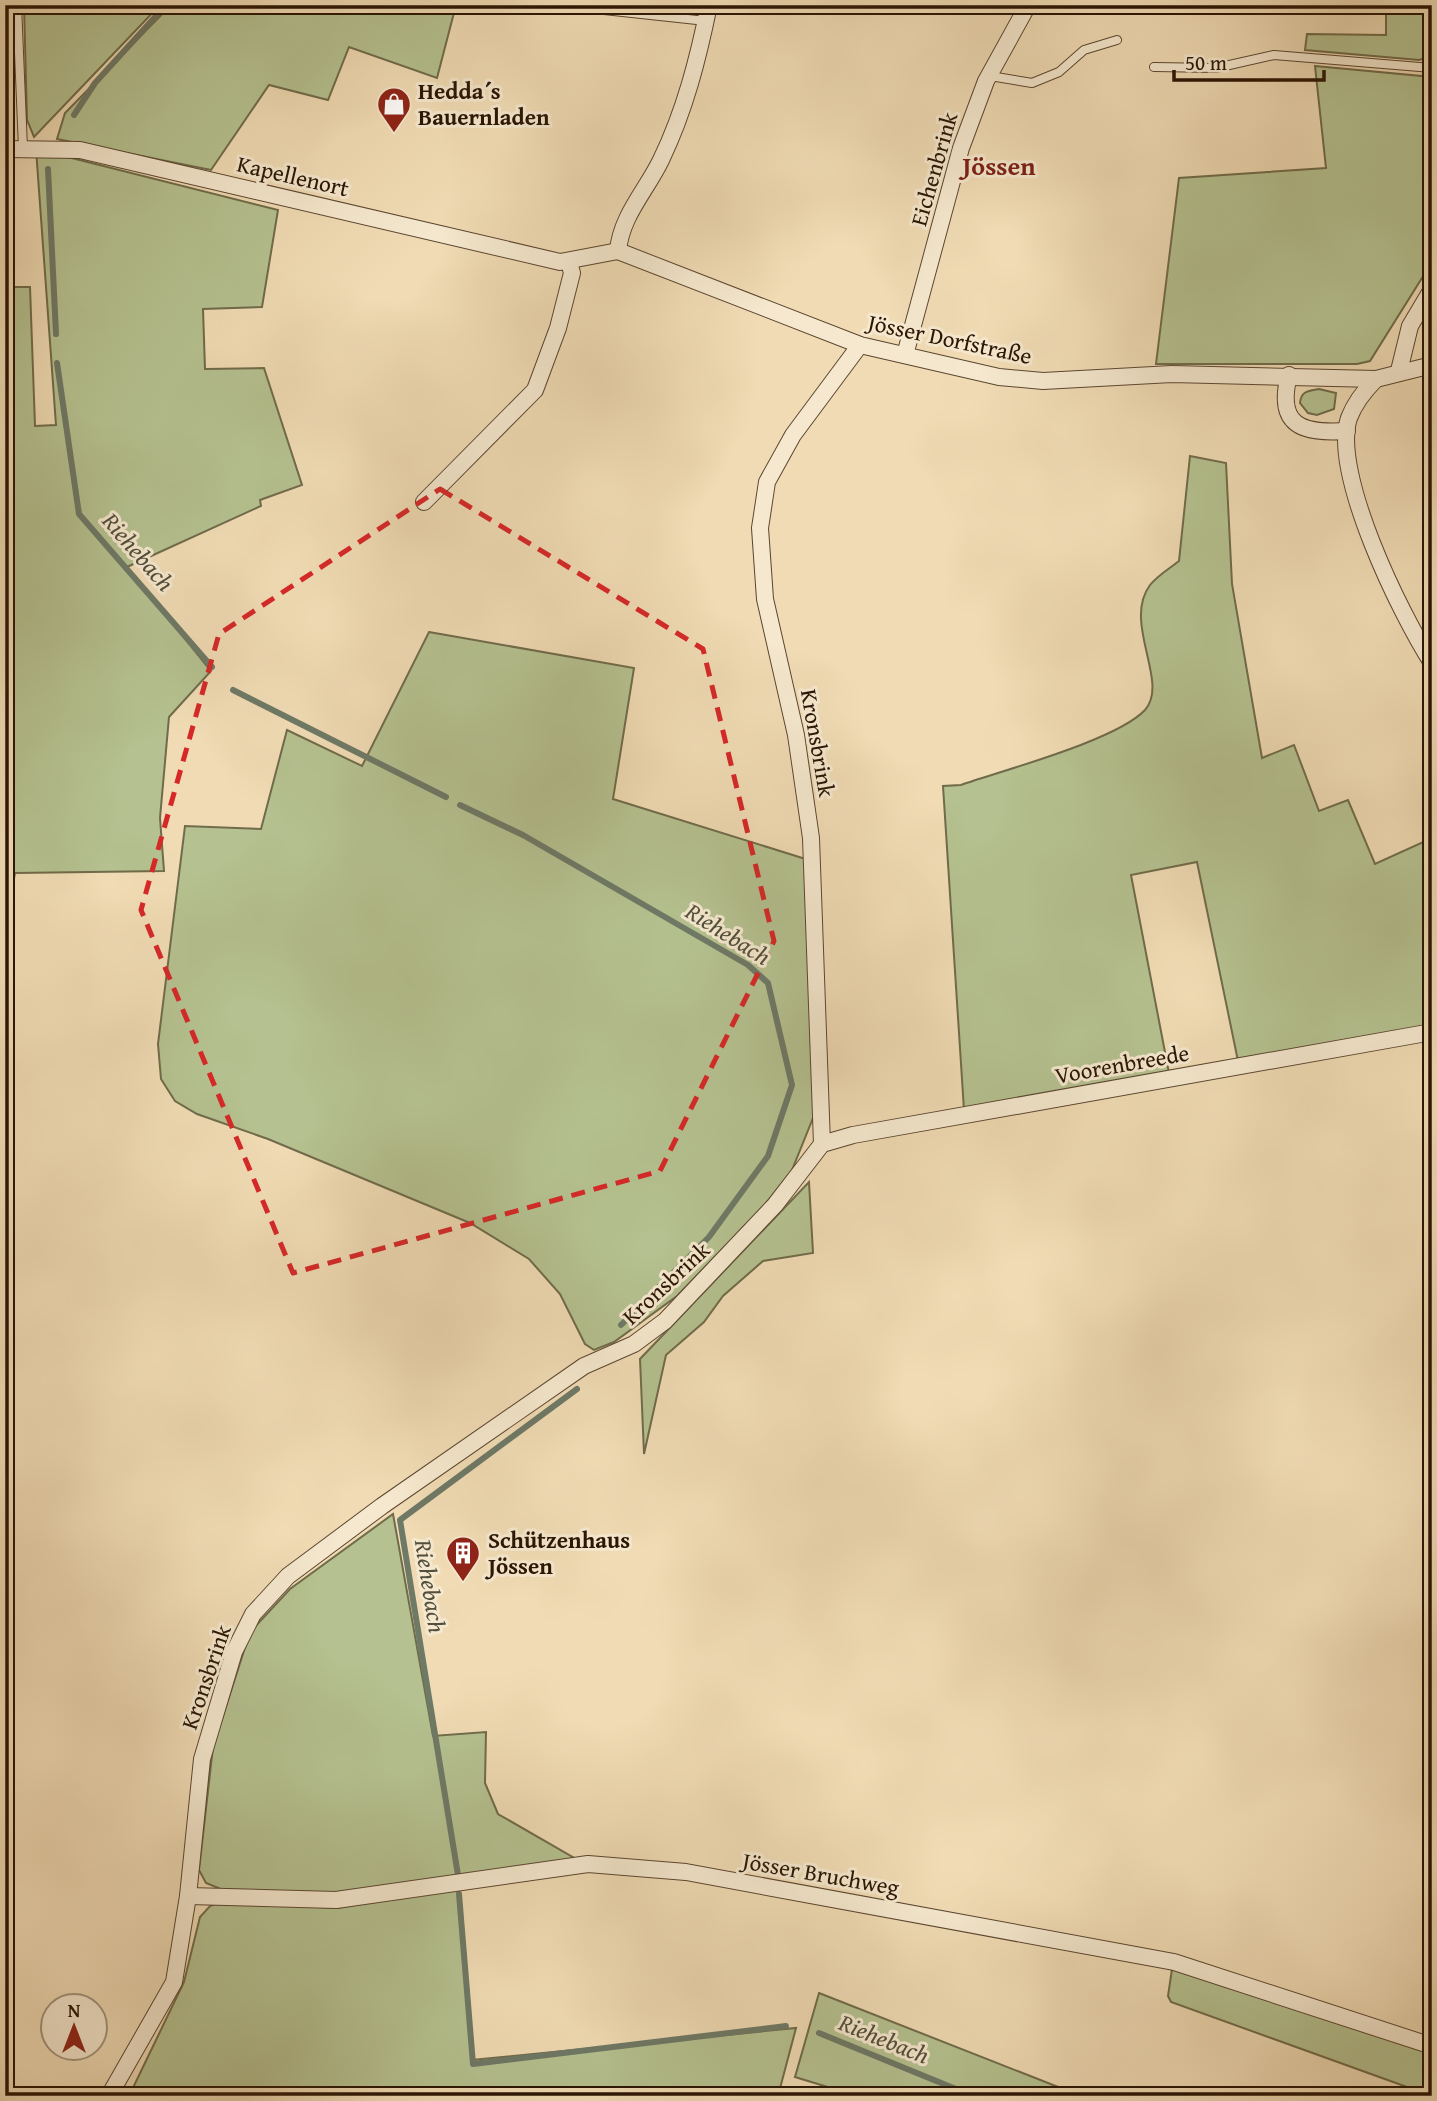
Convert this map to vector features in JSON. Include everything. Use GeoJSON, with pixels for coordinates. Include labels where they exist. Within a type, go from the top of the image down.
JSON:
{"type":"FeatureCollection","features":[{"type":"Feature","properties":{"kind":"street","name":"Eichenbrink"},"geometry":{"type":"LineString","coordinates":[[905,355],[961,148],[989,76],[1028,5]]}},
{"type":"Feature","properties":{"kind":"street"},"geometry":{"type":"LineString","coordinates":[[618,251],[620,231],[661,160],[693,80],[708,13]]}},
{"type":"Feature","properties":{"kind":"street","name":"Kapellenort"},"geometry":{"type":"LineString","coordinates":[[5,149],[80,150],[559,262],[618,251]]}},
{"type":"Feature","properties":{"kind":"street","name":"Jösser Dorfstraße"},"geometry":{"type":"LineString","coordinates":[[618,251],[860,345],[999,377],[1043,381],[1172,374],[1376,379],[1399,371],[1432,365]]}},
{"type":"Feature","properties":{"kind":"street"},"geometry":{"type":"LineString","coordinates":[[424,502],[535,390],[558,328],[572,273],[569,262]]}},
{"type":"Feature","properties":{"kind":"street"},"geometry":{"type":"LineString","coordinates":[[1399,371],[1410,326],[1432,289]]}},
{"type":"Feature","properties":{"kind":"street","name":"Kronsbrink"},"geometry":{"type":"LineString","coordinates":[[109,2096],[174,1982],[188,1896],[202,1759],[234,1652],[253,1614],[288,1576],[382,1506],[584,1366],[634,1344],[665,1321],[705,1283],[775,1205],[822,1144],[811,838],[796,735],[765,599],[761,528],[767,482],[793,435],[860,345]]}},
{"type":"Feature","properties":{"kind":"street"},"geometry":{"type":"LineString","coordinates":[[1289,375],[1284,393],[1285,408],[1295,424],[1311,432],[1347,431]]}},
{"type":"Feature","properties":{"kind":"street"},"geometry":{"type":"LineString","coordinates":[[1376,379],[1360,395],[1349,419],[1349,468],[1370,538],[1432,663]]}},
{"type":"Feature","properties":{"kind":"street","name":"Voorenbreede"},"geometry":{"type":"LineString","coordinates":[[822,1144],[853,1135],[1432,1032]]}},
{"type":"Feature","properties":{"kind":"street","name":"Jösser Bruchweg"},"geometry":{"type":"LineString","coordinates":[[188,1896],[336,1900],[574,1866],[663,1870],[1174,1962],[1432,2046]]}},
{"type":"Feature","properties":{"kind":"lane"},"geometry":{"type":"LineString","coordinates":[[18,5],[23,148]]}},
{"type":"Feature","properties":{"kind":"lane"},"geometry":{"type":"LineString","coordinates":[[567,6],[708,13]]}},
{"type":"Feature","properties":{"kind":"lane"},"geometry":{"type":"LineString","coordinates":[[989,76],[1032,83],[1059,72],[1084,50],[1117,40]]}},
{"type":"Feature","properties":{"kind":"lane"},"geometry":{"type":"LineString","coordinates":[[1154,67],[1216,68],[1274,55],[1432,68]]}},
{"type":"Feature","properties":{"kind":"highlighted area"},"geometry":{"type":"Polygon","coordinates":[[[440,489],[703,649],[774,941],[660,1171],[293,1273],[141,910],[219,634],[440,489]]]}},
{"type":"Feature","properties":{"kind":"green space"},"geometry":{"type":"Polygon","coordinates":[[[24,5],[160,5],[34,137],[27,120],[24,5]]]}},
{"type":"Feature","properties":{"kind":"green space"},"geometry":{"type":"Polygon","coordinates":[[[171,5],[456,5],[437,78],[349,47],[328,100],[269,85],[211,170],[57,139],[65,113],[171,5]]]}},
{"type":"Feature","properties":{"kind":"green space"},"geometry":{"type":"Polygon","coordinates":[[[1386,5],[1432,5],[1432,56],[1419,60],[1305,50],[1307,34],[1386,35],[1386,5]]]}},
{"type":"Feature","properties":{"kind":"green space"},"geometry":{"type":"Polygon","coordinates":[[[1315,66],[1432,77],[1432,262],[1370,361],[1357,364],[1156,364],[1179,178],[1326,168],[1315,66]]]}},
{"type":"Feature","properties":{"kind":"green space"},"geometry":{"type":"Polygon","coordinates":[[[36,149],[278,210],[262,307],[203,309],[205,369],[264,368],[302,485],[260,500],[261,506],[127,567],[211,671],[169,717],[160,818],[164,871],[15,873],[5,925],[5,287],[30,287],[35,426],[56,425],[36,149]]]}},
{"type":"Feature","properties":{"kind":"green space"},"geometry":{"type":"Polygon","coordinates":[[[1319,389],[1336,393],[1334,409],[1317,415],[1308,413],[1300,403],[1302,396],[1308,391],[1319,389]]]}},
{"type":"Feature","properties":{"kind":"green space"},"geometry":{"type":"Polygon","coordinates":[[[1190,456],[1226,463],[1232,584],[1262,758],[1294,745],[1319,811],[1348,800],[1375,864],[1432,838],[1432,1026],[1238,1061],[1197,862],[1131,875],[1169,1073],[964,1110],[943,786],[961,785],[1086,743],[1131,721],[1145,710],[1151,698],[1152,684],[1141,617],[1143,600],[1150,585],[1179,561],[1190,456]]]}},
{"type":"Feature","properties":{"kind":"green space"},"geometry":{"type":"Polygon","coordinates":[[[429,632],[634,668],[613,799],[812,861],[815,1113],[792,1170],[762,1208],[677,1296],[614,1342],[594,1350],[585,1344],[560,1294],[529,1259],[470,1223],[268,1139],[197,1114],[175,1101],[161,1079],[158,1044],[185,826],[261,829],[287,730],[362,766],[429,632]]]}},
{"type":"Feature","properties":{"kind":"green space"},"geometry":{"type":"Polygon","coordinates":[[[809,1182],[813,1253],[763,1261],[723,1296],[704,1322],[666,1355],[644,1454],[640,1359],[809,1182]]]}},
{"type":"Feature","properties":{"kind":"green space"},"geometry":{"type":"Polygon","coordinates":[[[393,1514],[433,1736],[486,1732],[485,1783],[498,1814],[576,1859],[335,1896],[223,1890],[206,1883],[199,1870],[213,1747],[250,1632],[290,1589],[393,1514]]]}},
{"type":"Feature","properties":{"kind":"green space"},"geometry":{"type":"Polygon","coordinates":[[[459,1888],[472,2060],[796,2028],[778,2096],[129,2096],[184,1982],[200,1917],[210,1906],[221,1902],[337,1908],[459,1888]]]}},
{"type":"Feature","properties":{"kind":"green space"},"geometry":{"type":"Polygon","coordinates":[[[1172,1969],[1432,2053],[1432,2096],[1171,2002],[1168,1996],[1172,1969]]]}},
{"type":"Feature","properties":{"kind":"green space"},"geometry":{"type":"Polygon","coordinates":[[[819,1993],[1081,2096],[857,2096],[795,2077],[819,1993]]]}},
{"type":"Feature","properties":{"kind":"waterway","name":"Riehebach"},"geometry":{"type":"LineString","coordinates":[[74,115],[95,83],[166,5]]}},
{"type":"Feature","properties":{"kind":"waterway","name":"Riehebach"},"geometry":{"type":"LineString","coordinates":[[48,169],[56,334]]}},
{"type":"Feature","properties":{"kind":"waterway","name":"Riehebach"},"geometry":{"type":"LineString","coordinates":[[57,363],[79,514],[212,667]]}},
{"type":"Feature","properties":{"kind":"waterway","name":"Riehebach"},"geometry":{"type":"LineString","coordinates":[[233,690],[446,797]]}},
{"type":"Feature","properties":{"kind":"waterway","name":"Riehebach"},"geometry":{"type":"LineString","coordinates":[[460,805],[523,835],[748,965],[768,983],[792,1085],[768,1156],[709,1237],[621,1325]]}},
{"type":"Feature","properties":{"kind":"waterway","name":"Riehebach"},"geometry":{"type":"LineString","coordinates":[[458,1875],[400,1520],[577,1389]]}},
{"type":"Feature","properties":{"kind":"waterway","name":"Riehebach"},"geometry":{"type":"LineString","coordinates":[[459,1894],[473,2064],[786,2026]]}},
{"type":"Feature","properties":{"kind":"waterway","name":"Riehebach"},"geometry":{"type":"LineString","coordinates":[[819,2033],[973,2096]]}},
{"type":"Feature","properties":{"kind":"place","name":"Hedda´s Bauernladen"},"geometry":{"type":"Point","coordinates":[394,134]}},
{"type":"Feature","properties":{"kind":"place","name":"Schützenhaus Jössen"},"geometry":{"type":"Point","coordinates":[463,1583]}},
{"type":"Feature","properties":{"kind":"district","name":"Jössen"},"geometry":{"type":"Point","coordinates":[999,166]}}]}
